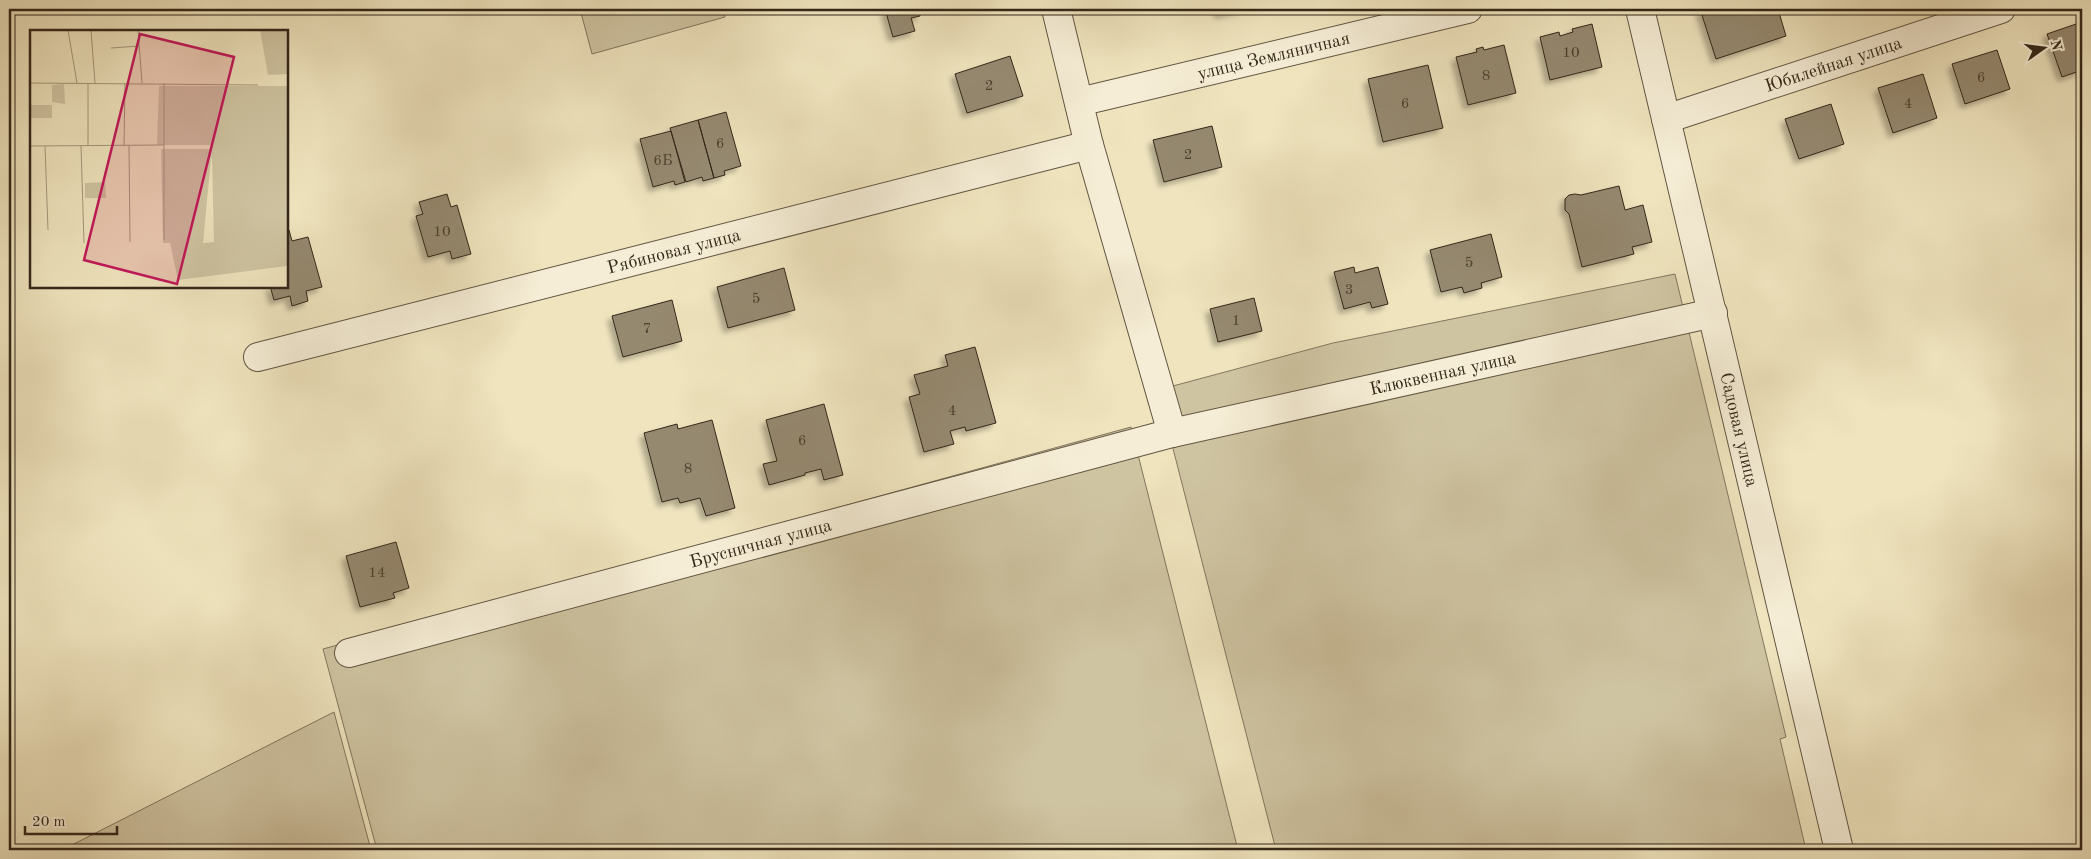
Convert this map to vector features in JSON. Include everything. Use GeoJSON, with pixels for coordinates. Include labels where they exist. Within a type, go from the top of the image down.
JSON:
{"type":"FeatureCollection","features":[{"type":"Feature","properties":{"kind":"street"},"geometry":{"type":"LineString","coordinates":[[1056,9],[1089,145],[1172,433]]}},
{"type":"Feature","properties":{"kind":"street","name":"улица Земляничная"},"geometry":{"type":"LineString","coordinates":[[1079,102],[1468,9]]}},
{"type":"Feature","properties":{"kind":"street","name":"Садовая улица"},"geometry":{"type":"LineString","coordinates":[[1640,9],[1840,850]]}},
{"type":"Feature","properties":{"kind":"street","name":"Юбилейная улица"},"geometry":{"type":"LineString","coordinates":[[1666,119],[1988,11]]}},
{"type":"Feature","properties":{"kind":"street","name":"Рябиновая улица"},"geometry":{"type":"LineString","coordinates":[[258,357],[1089,145]]}},
{"type":"Feature","properties":{"kind":"street","name":"Клюквенная улица"},"geometry":{"type":"LineString","coordinates":[[1172,433],[1713,313]]}},
{"type":"Feature","properties":{"kind":"street","name":"Брусничная улица"},"geometry":{"type":"LineString","coordinates":[[349,652],[1172,433]]}},
{"type":"Feature","properties":{"kind":"shaded area"},"geometry":{"type":"Polygon","coordinates":[[[580,9],[723,9],[725,17],[592,54],[580,9]]]}},
{"type":"Feature","properties":{"kind":"shaded area"},"geometry":{"type":"Polygon","coordinates":[[[1675,274],[1786,737],[1780,739],[1806,850],[1276,850],[1158,390],[1333,343],[1675,274]]]}},
{"type":"Feature","properties":{"kind":"shaded area"},"geometry":{"type":"Polygon","coordinates":[[[1131,427],[1238,850],[377,850],[323,649],[1131,427]]]}},
{"type":"Feature","properties":{"kind":"shaded area"},"geometry":{"type":"Polygon","coordinates":[[[334,712],[371,850],[62,850],[334,712]]]}},
{"type":"Feature","properties":{"kind":"building"},"geometry":{"type":"Polygon","coordinates":[[[885,9],[920,9],[920,16],[911,18],[915,31],[893,37],[885,9]]]}},
{"type":"Feature","properties":{"kind":"building"},"geometry":{"type":"Polygon","coordinates":[[[1218,9],[1243,9],[1219,14],[1218,9]]]}},
{"type":"Feature","properties":{"kind":"building"},"geometry":{"type":"Polygon","coordinates":[[[1700,9],[1778,9],[1786,36],[1716,59],[1700,9]]]}},
{"type":"Feature","properties":{"kind":"building"},"geometry":{"type":"Polygon","coordinates":[[[2082,22],[2082,70],[2062,77],[2047,34],[2082,22]]]}},
{"type":"Feature","properties":{"kind":"building"},"geometry":{"type":"Polygon","coordinates":[[[1592,24],[1602,67],[1550,80],[1540,37],[1559,32],[1560,36],[1573,32],[1572,29],[1592,24]]]}},
{"type":"Feature","properties":{"kind":"building"},"geometry":{"type":"Polygon","coordinates":[[[1504,45],[1516,93],[1468,105],[1456,57],[1477,52],[1476,49],[1483,47],[1484,50],[1504,45]]]}},
{"type":"Feature","properties":{"kind":"building"},"geometry":{"type":"Polygon","coordinates":[[[1997,50],[2010,89],[1965,104],[1952,64],[1997,50]]]}},
{"type":"Feature","properties":{"kind":"building"},"geometry":{"type":"Polygon","coordinates":[[[1010,56],[1023,96],[967,113],[955,74],[1010,56]]]}},
{"type":"Feature","properties":{"kind":"building"},"geometry":{"type":"Polygon","coordinates":[[[1428,65],[1443,128],[1383,142],[1368,79],[1428,65]]]}},
{"type":"Feature","properties":{"kind":"building"},"geometry":{"type":"Polygon","coordinates":[[[1923,74],[1937,118],[1893,133],[1878,88],[1923,74]]]}},
{"type":"Feature","properties":{"kind":"building"},"geometry":{"type":"Polygon","coordinates":[[[1831,104],[1844,144],[1799,159],[1785,119],[1831,104]]]}},
{"type":"Feature","properties":{"kind":"building"},"geometry":{"type":"Polygon","coordinates":[[[726,112],[741,166],[724,171],[725,175],[714,178],[698,120],[726,112]]]}},
{"type":"Feature","properties":{"kind":"building"},"geometry":{"type":"Polygon","coordinates":[[[698,120],[714,178],[703,181],[702,177],[686,182],[670,128],[698,120]]]}},
{"type":"Feature","properties":{"kind":"building"},"geometry":{"type":"Polygon","coordinates":[[[1212,126],[1222,167],[1164,182],[1153,140],[1212,126]]]}},
{"type":"Feature","properties":{"kind":"building"},"geometry":{"type":"Polygon","coordinates":[[[671,131],[685,182],[675,185],[674,181],[653,187],[640,139],[671,131]]]}},
{"type":"Feature","properties":{"kind":"building"},"geometry":{"type":"Polygon","coordinates":[[[1619,186],[1625,210],[1643,205],[1652,242],[1632,247],[1634,254],[1582,267],[1569,214],[1565,210],[1565,199],[1569,195],[1581,195],[1619,186]]]}},
{"type":"Feature","properties":{"kind":"building"},"geometry":{"type":"Polygon","coordinates":[[[447,194],[451,207],[457,205],[471,254],[452,259],[450,251],[428,257],[416,216],[423,214],[419,202],[447,194]]]}},
{"type":"Feature","properties":{"kind":"building"},"geometry":{"type":"Polygon","coordinates":[[[288,230],[292,241],[308,237],[322,287],[306,291],[308,301],[292,306],[290,296],[274,300],[271,288],[288,288],[288,230]]]}},
{"type":"Feature","properties":{"kind":"building"},"geometry":{"type":"Polygon","coordinates":[[[1491,234],[1502,277],[1481,283],[1482,288],[1464,293],[1462,287],[1441,292],[1430,250],[1491,234]]]}},
{"type":"Feature","properties":{"kind":"building"},"geometry":{"type":"Polygon","coordinates":[[[1354,267],[1355,273],[1378,267],[1388,304],[1372,308],[1370,302],[1344,309],[1334,272],[1354,267]]]}},
{"type":"Feature","properties":{"kind":"building"},"geometry":{"type":"Polygon","coordinates":[[[784,268],[795,310],[728,328],[717,287],[784,268]]]}},
{"type":"Feature","properties":{"kind":"building"},"geometry":{"type":"Polygon","coordinates":[[[1254,298],[1262,331],[1218,342],[1210,309],[1254,298]]]}},
{"type":"Feature","properties":{"kind":"building"},"geometry":{"type":"Polygon","coordinates":[[[672,300],[682,341],[623,357],[612,316],[672,300]]]}},
{"type":"Feature","properties":{"kind":"building"},"geometry":{"type":"Polygon","coordinates":[[[975,347],[996,423],[966,431],[965,427],[950,431],[954,444],[924,452],[909,397],[920,394],[914,375],[948,366],[945,355],[975,347]]]}},
{"type":"Feature","properties":{"kind":"building"},"geometry":{"type":"Polygon","coordinates":[[[824,404],[843,475],[824,480],[821,469],[769,485],[763,464],[777,461],[766,420],[824,404]]]}},
{"type":"Feature","properties":{"kind":"building"},"geometry":{"type":"Polygon","coordinates":[[[712,420],[735,508],[706,516],[700,498],[680,503],[678,498],[662,502],[644,433],[677,424],[678,429],[712,420]]]}},
{"type":"Feature","properties":{"kind":"building"},"geometry":{"type":"Polygon","coordinates":[[[396,542],[409,588],[393,593],[395,598],[360,607],[346,556],[396,542]]]}}]}
